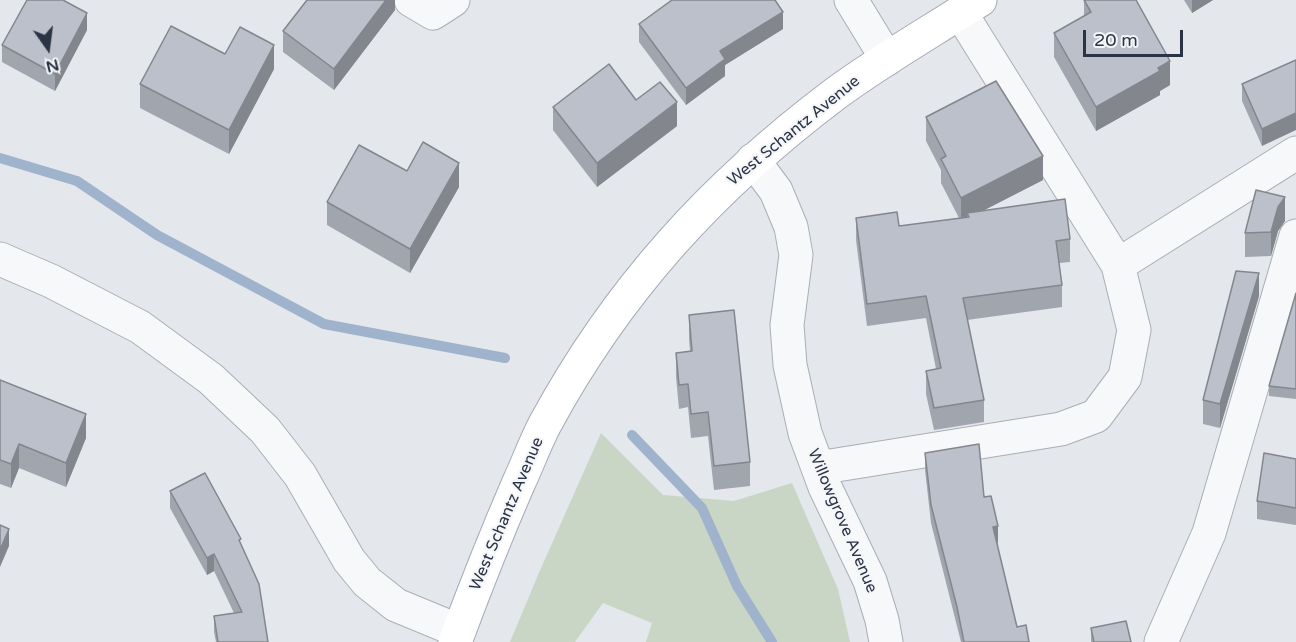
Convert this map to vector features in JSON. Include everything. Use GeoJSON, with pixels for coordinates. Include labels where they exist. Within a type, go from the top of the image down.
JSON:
{"type":"FeatureCollection","features":[{"type":"Feature","properties":{"kind":"main road","name":"West Schantz Avenue"},"geometry":{"type":"LineString","coordinates":[[457,636],[499,528],[544,427],[580,362],[633,287],[702,208],[753,160],[836,93],[970,6]]}},
{"type":"Feature","properties":{"kind":"street"},"geometry":{"type":"LineString","coordinates":[[411,0],[433,13],[453,0]]}},
{"type":"Feature","properties":{"kind":"street"},"geometry":{"type":"LineString","coordinates":[[851,0],[887,59]]}},
{"type":"Feature","properties":{"kind":"street"},"geometry":{"type":"LineString","coordinates":[[818,468],[1061,429],[1096,416],[1125,377],[1134,330],[1118,265],[970,6]]}},
{"type":"Feature","properties":{"kind":"street"},"geometry":{"type":"LineString","coordinates":[[1118,265],[1296,153]]}},
{"type":"Feature","properties":{"kind":"street","name":"Willowgrove Avenue"},"geometry":{"type":"LineString","coordinates":[[753,160],[776,191],[791,227],[796,255],[787,325],[790,365],[805,433],[825,487],[870,581],[886,642]]}},
{"type":"Feature","properties":{"kind":"street"},"geometry":{"type":"LineString","coordinates":[[1161,642],[1209,533],[1296,236]]}},
{"type":"Feature","properties":{"kind":"street"},"geometry":{"type":"LineString","coordinates":[[0,259],[51,281],[140,327],[211,379],[265,430],[300,475],[349,560],[367,582],[396,606],[457,636]]}},
{"type":"Feature","properties":{"kind":"green space"},"geometry":{"type":"Polygon","coordinates":[[[601,433],[663,495],[734,501],[792,483],[838,589],[850,642],[646,642],[652,623],[603,603],[575,642],[510,642],[601,433]]]}},
{"type":"Feature","properties":{"kind":"building"},"geometry":{"type":"Polygon","coordinates":[[[27,0],[63,0],[87,13],[55,74],[2,45],[27,0]]]}},
{"type":"Feature","properties":{"kind":"building"},"geometry":{"type":"Polygon","coordinates":[[[307,0],[386,0],[334,69],[283,31],[307,0]]]}},
{"type":"Feature","properties":{"kind":"building"},"geometry":{"type":"Polygon","coordinates":[[[672,0],[775,0],[783,12],[720,51],[725,59],[686,88],[639,24],[672,0]]]}},
{"type":"Feature","properties":{"kind":"building"},"geometry":{"type":"Polygon","coordinates":[[[1084,0],[1136,0],[1170,61],[1158,68],[1160,71],[1096,107],[1054,33],[1091,12],[1084,0]]]}},
{"type":"Feature","properties":{"kind":"building"},"geometry":{"type":"Polygon","coordinates":[[[171,26],[225,54],[240,27],[274,45],[229,130],[140,84],[171,26]]]}},
{"type":"Feature","properties":{"kind":"building"},"geometry":{"type":"Polygon","coordinates":[[[1296,60],[1296,113],[1262,129],[1242,84],[1296,60]]]}},
{"type":"Feature","properties":{"kind":"building"},"geometry":{"type":"Polygon","coordinates":[[[609,64],[636,100],[660,82],[677,102],[597,163],[553,107],[609,64]]]}},
{"type":"Feature","properties":{"kind":"building"},"geometry":{"type":"Polygon","coordinates":[[[996,81],[1043,156],[961,198],[941,159],[946,156],[926,117],[996,81]]]}},
{"type":"Feature","properties":{"kind":"building"},"geometry":{"type":"Polygon","coordinates":[[[423,142],[459,163],[410,249],[327,202],[359,145],[407,171],[423,142]]]}},
{"type":"Feature","properties":{"kind":"building"},"geometry":{"type":"Polygon","coordinates":[[[1256,190],[1285,197],[1278,207],[1271,232],[1245,233],[1256,190]]]}},
{"type":"Feature","properties":{"kind":"building"},"geometry":{"type":"Polygon","coordinates":[[[1065,199],[1070,239],[1056,241],[1062,285],[963,298],[984,400],[934,408],[926,371],[941,368],[926,296],[867,304],[856,218],[897,212],[899,226],[969,217],[967,213],[1065,199]]]}},
{"type":"Feature","properties":{"kind":"building"},"geometry":{"type":"Polygon","coordinates":[[[1236,271],[1259,273],[1220,404],[1203,400],[1236,271]]]}},
{"type":"Feature","properties":{"kind":"building"},"geometry":{"type":"Polygon","coordinates":[[[1296,293],[1296,389],[1269,386],[1296,293]]]}},
{"type":"Feature","properties":{"kind":"building"},"geometry":{"type":"Polygon","coordinates":[[[734,310],[750,462],[714,466],[708,412],[691,414],[688,384],[679,385],[676,353],[692,351],[689,315],[734,310]]]}},
{"type":"Feature","properties":{"kind":"building"},"geometry":{"type":"Polygon","coordinates":[[[0,380],[86,414],[66,463],[19,444],[11,464],[0,460],[0,380]]]}},
{"type":"Feature","properties":{"kind":"building"},"geometry":{"type":"Polygon","coordinates":[[[979,444],[984,497],[991,496],[998,526],[993,527],[1017,627],[1026,625],[1029,642],[964,642],[931,505],[925,453],[979,444]]]}},
{"type":"Feature","properties":{"kind":"building"},"geometry":{"type":"Polygon","coordinates":[[[1264,453],[1296,459],[1296,508],[1257,501],[1264,453]]]}},
{"type":"Feature","properties":{"kind":"building"},"geometry":{"type":"Polygon","coordinates":[[[205,473],[241,539],[239,540],[259,584],[268,642],[218,642],[214,616],[242,612],[214,554],[207,558],[170,491],[205,473]]]}},
{"type":"Feature","properties":{"kind":"building"},"geometry":{"type":"Polygon","coordinates":[[[0,525],[9,529],[0,550],[0,525]]]}},
{"type":"Feature","properties":{"kind":"building"},"geometry":{"type":"Polygon","coordinates":[[[1126,621],[1131,642],[1094,642],[1091,628],[1126,621]]]}},
{"type":"Feature","properties":{"kind":"waterway"},"geometry":{"type":"LineString","coordinates":[[0,158],[77,181],[157,235],[324,324],[505,358]]}},
{"type":"Feature","properties":{"kind":"waterway"},"geometry":{"type":"LineString","coordinates":[[632,435],[702,508],[737,586],[772,642]]}}]}
